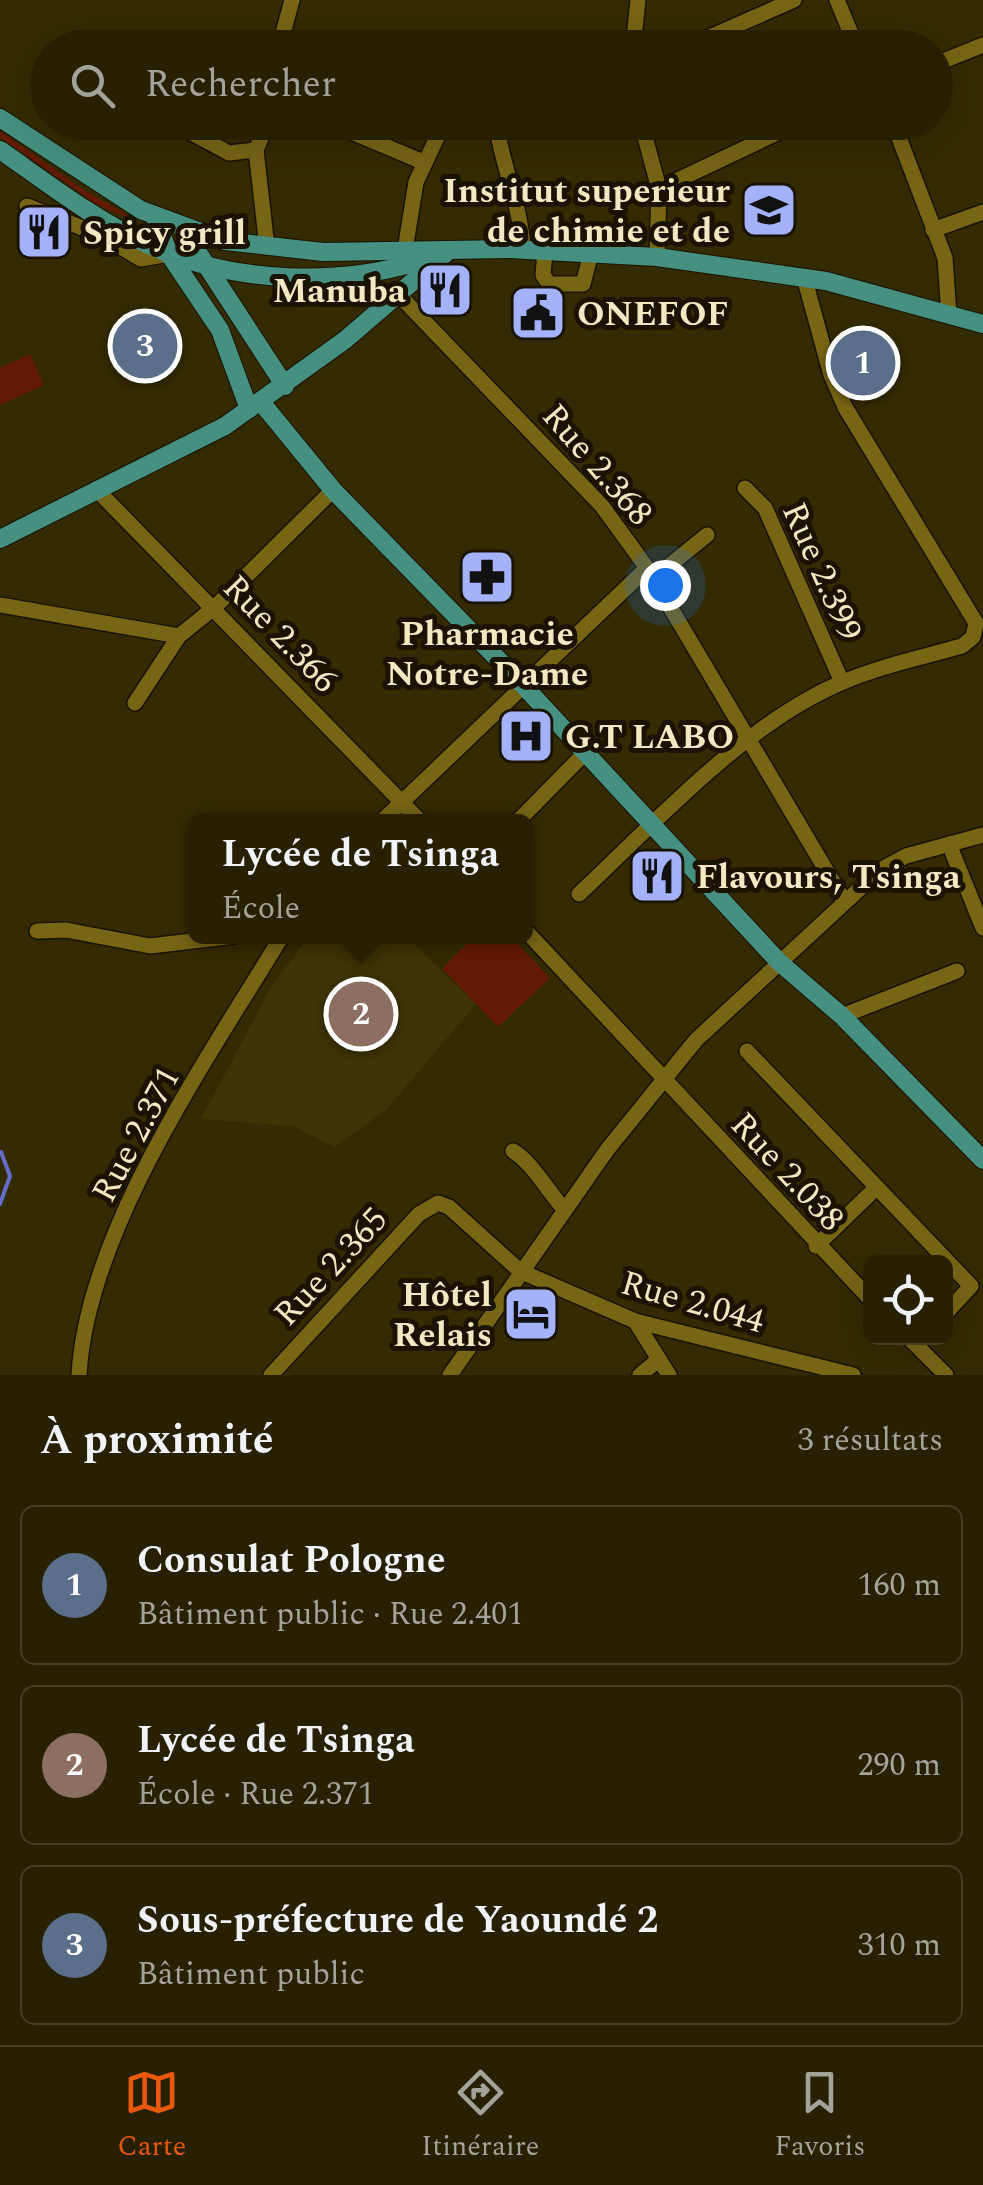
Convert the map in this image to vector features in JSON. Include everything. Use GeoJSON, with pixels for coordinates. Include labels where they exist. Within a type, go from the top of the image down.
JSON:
{"type":"FeatureCollection","features":[{"type":"Feature","properties":{"kind":"main road"},"geometry":{"type":"LineString","coordinates":[[0,118],[30,139]]}},
{"type":"Feature","properties":{"kind":"main road"},"geometry":{"type":"LineString","coordinates":[[31,140],[88,180],[182,228],[266,247],[323,252],[524,250],[657,257],[804,277],[983,324]]}},
{"type":"Feature","properties":{"kind":"main road"},"geometry":{"type":"LineString","coordinates":[[0,150],[72,200],[169,254],[204,267],[350,277],[446,253]]}},
{"type":"Feature","properties":{"kind":"main road"},"geometry":{"type":"LineString","coordinates":[[154,215],[169,254],[220,330],[255,405],[780,962],[842,1016],[983,1160]]}},
{"type":"Feature","properties":{"kind":"main road"},"geometry":{"type":"LineString","coordinates":[[182,228],[285,386]]}},
{"type":"Feature","properties":{"kind":"main road"},"geometry":{"type":"LineString","coordinates":[[0,539],[181,450],[285,386],[400,295],[446,253]]}},
{"type":"Feature","properties":{"kind":"street"},"geometry":{"type":"LineString","coordinates":[[284,30],[292,0]]}},
{"type":"Feature","properties":{"kind":"street"},"geometry":{"type":"LineString","coordinates":[[635,30],[638,0]]}},
{"type":"Feature","properties":{"kind":"street"},"geometry":{"type":"LineString","coordinates":[[726,30],[794,0]]}},
{"type":"Feature","properties":{"kind":"street"},"geometry":{"type":"LineString","coordinates":[[837,0],[850,30]]}},
{"type":"Feature","properties":{"kind":"street"},"geometry":{"type":"LineString","coordinates":[[953,57],[983,45]]}},
{"type":"Feature","properties":{"kind":"street"},"geometry":{"type":"LineString","coordinates":[[204,140],[229,153],[256,150]]}},
{"type":"Feature","properties":{"kind":"street"},"geometry":{"type":"LineString","coordinates":[[260,140],[256,150],[266,247]]}},
{"type":"Feature","properties":{"kind":"street"},"geometry":{"type":"LineString","coordinates":[[370,140],[422,162]]}},
{"type":"Feature","properties":{"kind":"street"},"geometry":{"type":"LineString","coordinates":[[405,250],[422,162],[435,140]]}},
{"type":"Feature","properties":{"kind":"street"},"geometry":{"type":"LineString","coordinates":[[498,140],[522,214],[524,250]]}},
{"type":"Feature","properties":{"kind":"street"},"geometry":{"type":"LineString","coordinates":[[646,140],[659,188],[657,257]]}},
{"type":"Feature","properties":{"kind":"street"},"geometry":{"type":"LineString","coordinates":[[659,188],[762,140]]}},
{"type":"Feature","properties":{"kind":"street"},"geometry":{"type":"LineString","coordinates":[[900,140],[949,276],[949,315]]}},
{"type":"Feature","properties":{"kind":"street"},"geometry":{"type":"LineString","coordinates":[[27,206],[100,235],[141,259],[169,254]]}},
{"type":"Feature","properties":{"kind":"street"},"geometry":{"type":"LineString","coordinates":[[933,230],[983,212]]}},
{"type":"Feature","properties":{"kind":"street"},"geometry":{"type":"LineString","coordinates":[[544,251],[543,276],[548,284],[582,284],[591,253]]}},
{"type":"Feature","properties":{"kind":"street"},"geometry":{"type":"LineString","coordinates":[[579,894],[751,738],[842,682],[962,646],[973,638],[976,622],[845,407],[831,375],[804,277]]}},
{"type":"Feature","properties":{"kind":"street","name":"Rue 2.368"},"geometry":{"type":"LineString","coordinates":[[400,295],[602,506],[650,573],[751,738],[844,902]]}},
{"type":"Feature","properties":{"kind":"street","name":"Rue 2.399"},"geometry":{"type":"LineString","coordinates":[[745,488],[765,508],[819,638],[842,682]]}},
{"type":"Feature","properties":{"kind":"street","name":"Rue 2.366"},"geometry":{"type":"LineString","coordinates":[[96,489],[413,814]]}},
{"type":"Feature","properties":{"kind":"street"},"geometry":{"type":"LineString","coordinates":[[134,703],[179,636],[215,607],[333,490]]}},
{"type":"Feature","properties":{"kind":"street"},"geometry":{"type":"LineString","coordinates":[[388,814],[522,684],[650,573],[706,535]]}},
{"type":"Feature","properties":{"kind":"street"},"geometry":{"type":"LineString","coordinates":[[0,605],[179,636]]}},
{"type":"Feature","properties":{"kind":"street"},"geometry":{"type":"LineString","coordinates":[[526,814],[585,753]]}},
{"type":"Feature","properties":{"kind":"street"},"geometry":{"type":"LineString","coordinates":[[450,1375],[564,1210],[696,1040],[880,870],[906,856],[983,834]]}},
{"type":"Feature","properties":{"kind":"street"},"geometry":{"type":"LineString","coordinates":[[949,844],[983,928]]}},
{"type":"Feature","properties":{"kind":"street"},"geometry":{"type":"LineString","coordinates":[[37,930],[66,930],[150,946],[188,941]]}},
{"type":"Feature","properties":{"kind":"street"},"geometry":{"type":"LineString","coordinates":[[533,934],[626,1036],[662,1082]]}},
{"type":"Feature","properties":{"kind":"street","name":"Rue 2.371"},"geometry":{"type":"LineString","coordinates":[[80,1375],[88,1314],[132,1200],[179,1109],[277,944]]}},
{"type":"Feature","properties":{"kind":"street"},"geometry":{"type":"LineString","coordinates":[[842,1016],[956,971]]}},
{"type":"Feature","properties":{"kind":"street"},"geometry":{"type":"LineString","coordinates":[[748,1051],[941,1255]]}},
{"type":"Feature","properties":{"kind":"street","name":"Rue 2.038"},"geometry":{"type":"LineString","coordinates":[[662,1082],[863,1293]]}},
{"type":"Feature","properties":{"kind":"street"},"geometry":{"type":"LineString","coordinates":[[513,1151],[532,1166],[536,1178],[564,1210]]}},
{"type":"Feature","properties":{"kind":"street"},"geometry":{"type":"LineString","coordinates":[[816,1246],[876,1188]]}},
{"type":"Feature","properties":{"kind":"street","name":"Rue 2.044"},"geometry":{"type":"LineString","coordinates":[[438,1204],[449,1207],[520,1271],[636,1321],[853,1375]]}},
{"type":"Feature","properties":{"kind":"street","name":"Rue 2.365"},"geometry":{"type":"LineString","coordinates":[[271,1375],[418,1214],[438,1204]]}},
{"type":"Feature","properties":{"kind":"street"},"geometry":{"type":"LineString","coordinates":[[953,1267],[971,1286],[953,1306]]}},
{"type":"Feature","properties":{"kind":"street"},"geometry":{"type":"LineString","coordinates":[[636,1321],[669,1375]]}},
{"type":"Feature","properties":{"kind":"street"},"geometry":{"type":"LineString","coordinates":[[920,1345],[946,1375]]}},
{"type":"Feature","properties":{"kind":"street"},"geometry":{"type":"LineString","coordinates":[[640,1375],[658,1360]]}},
{"type":"Feature","properties":{"kind":"shaded area"},"geometry":{"type":"Polygon","coordinates":[[[0,131],[81,188],[146,226],[96,204],[0,137],[0,131]]]}},
{"type":"Feature","properties":{"kind":"shaded area"},"geometry":{"type":"Polygon","coordinates":[[[30,354],[44,385],[0,405],[0,368],[30,354]]]}},
{"type":"Feature","properties":{"kind":"shaded area"},"geometry":{"type":"Polygon","coordinates":[[[303,944],[414,944],[476,1004],[385,1111],[334,1147],[293,1126],[201,1119],[270,989],[303,944]]]}},
{"type":"Feature","properties":{"kind":"shaded area"},"geometry":{"type":"Polygon","coordinates":[[[467,944],[518,944],[550,978],[498,1027],[442,968],[467,944]]]}},
{"type":"Feature","properties":{"kind":"waterway"},"geometry":{"type":"LineString","coordinates":[[0,1204],[10,1176],[1,1152]]}},
{"type":"Feature","properties":{"kind":"place","name":"Institut superieur de chimie et de"},"geometry":{"type":"Point","coordinates":[769,210]}},
{"type":"Feature","properties":{"kind":"place","name":"Spicy grill"},"geometry":{"type":"Point","coordinates":[44,232]}},
{"type":"Feature","properties":{"kind":"place","name":"Manuba"},"geometry":{"type":"Point","coordinates":[445,290]}},
{"type":"Feature","properties":{"kind":"place","name":"ONEFOF"},"geometry":{"type":"Point","coordinates":[538,313]}},
{"type":"Feature","properties":{"kind":"place","name":"Sous-préfecture de Yaoundé 2"},"geometry":{"type":"Point","coordinates":[145,346]}},
{"type":"Feature","properties":{"kind":"place","name":"Consulat Pologne"},"geometry":{"type":"Point","coordinates":[863,363]}},
{"type":"Feature","properties":{"kind":"place","name":"Pharmacie Notre-Dame"},"geometry":{"type":"Point","coordinates":[487,577]}},
{"type":"Feature","properties":{"kind":"place","name":"G.T LABO"},"geometry":{"type":"Point","coordinates":[526,736]}},
{"type":"Feature","properties":{"kind":"place","name":"Flavours, Tsinga"},"geometry":{"type":"Point","coordinates":[657,876]}},
{"type":"Feature","properties":{"kind":"place","name":"Lycée de Tsinga"},"geometry":{"type":"Point","coordinates":[361,1014]}},
{"type":"Feature","properties":{"kind":"place","name":"Hôtel Relais"},"geometry":{"type":"Point","coordinates":[531,1314]}}]}
